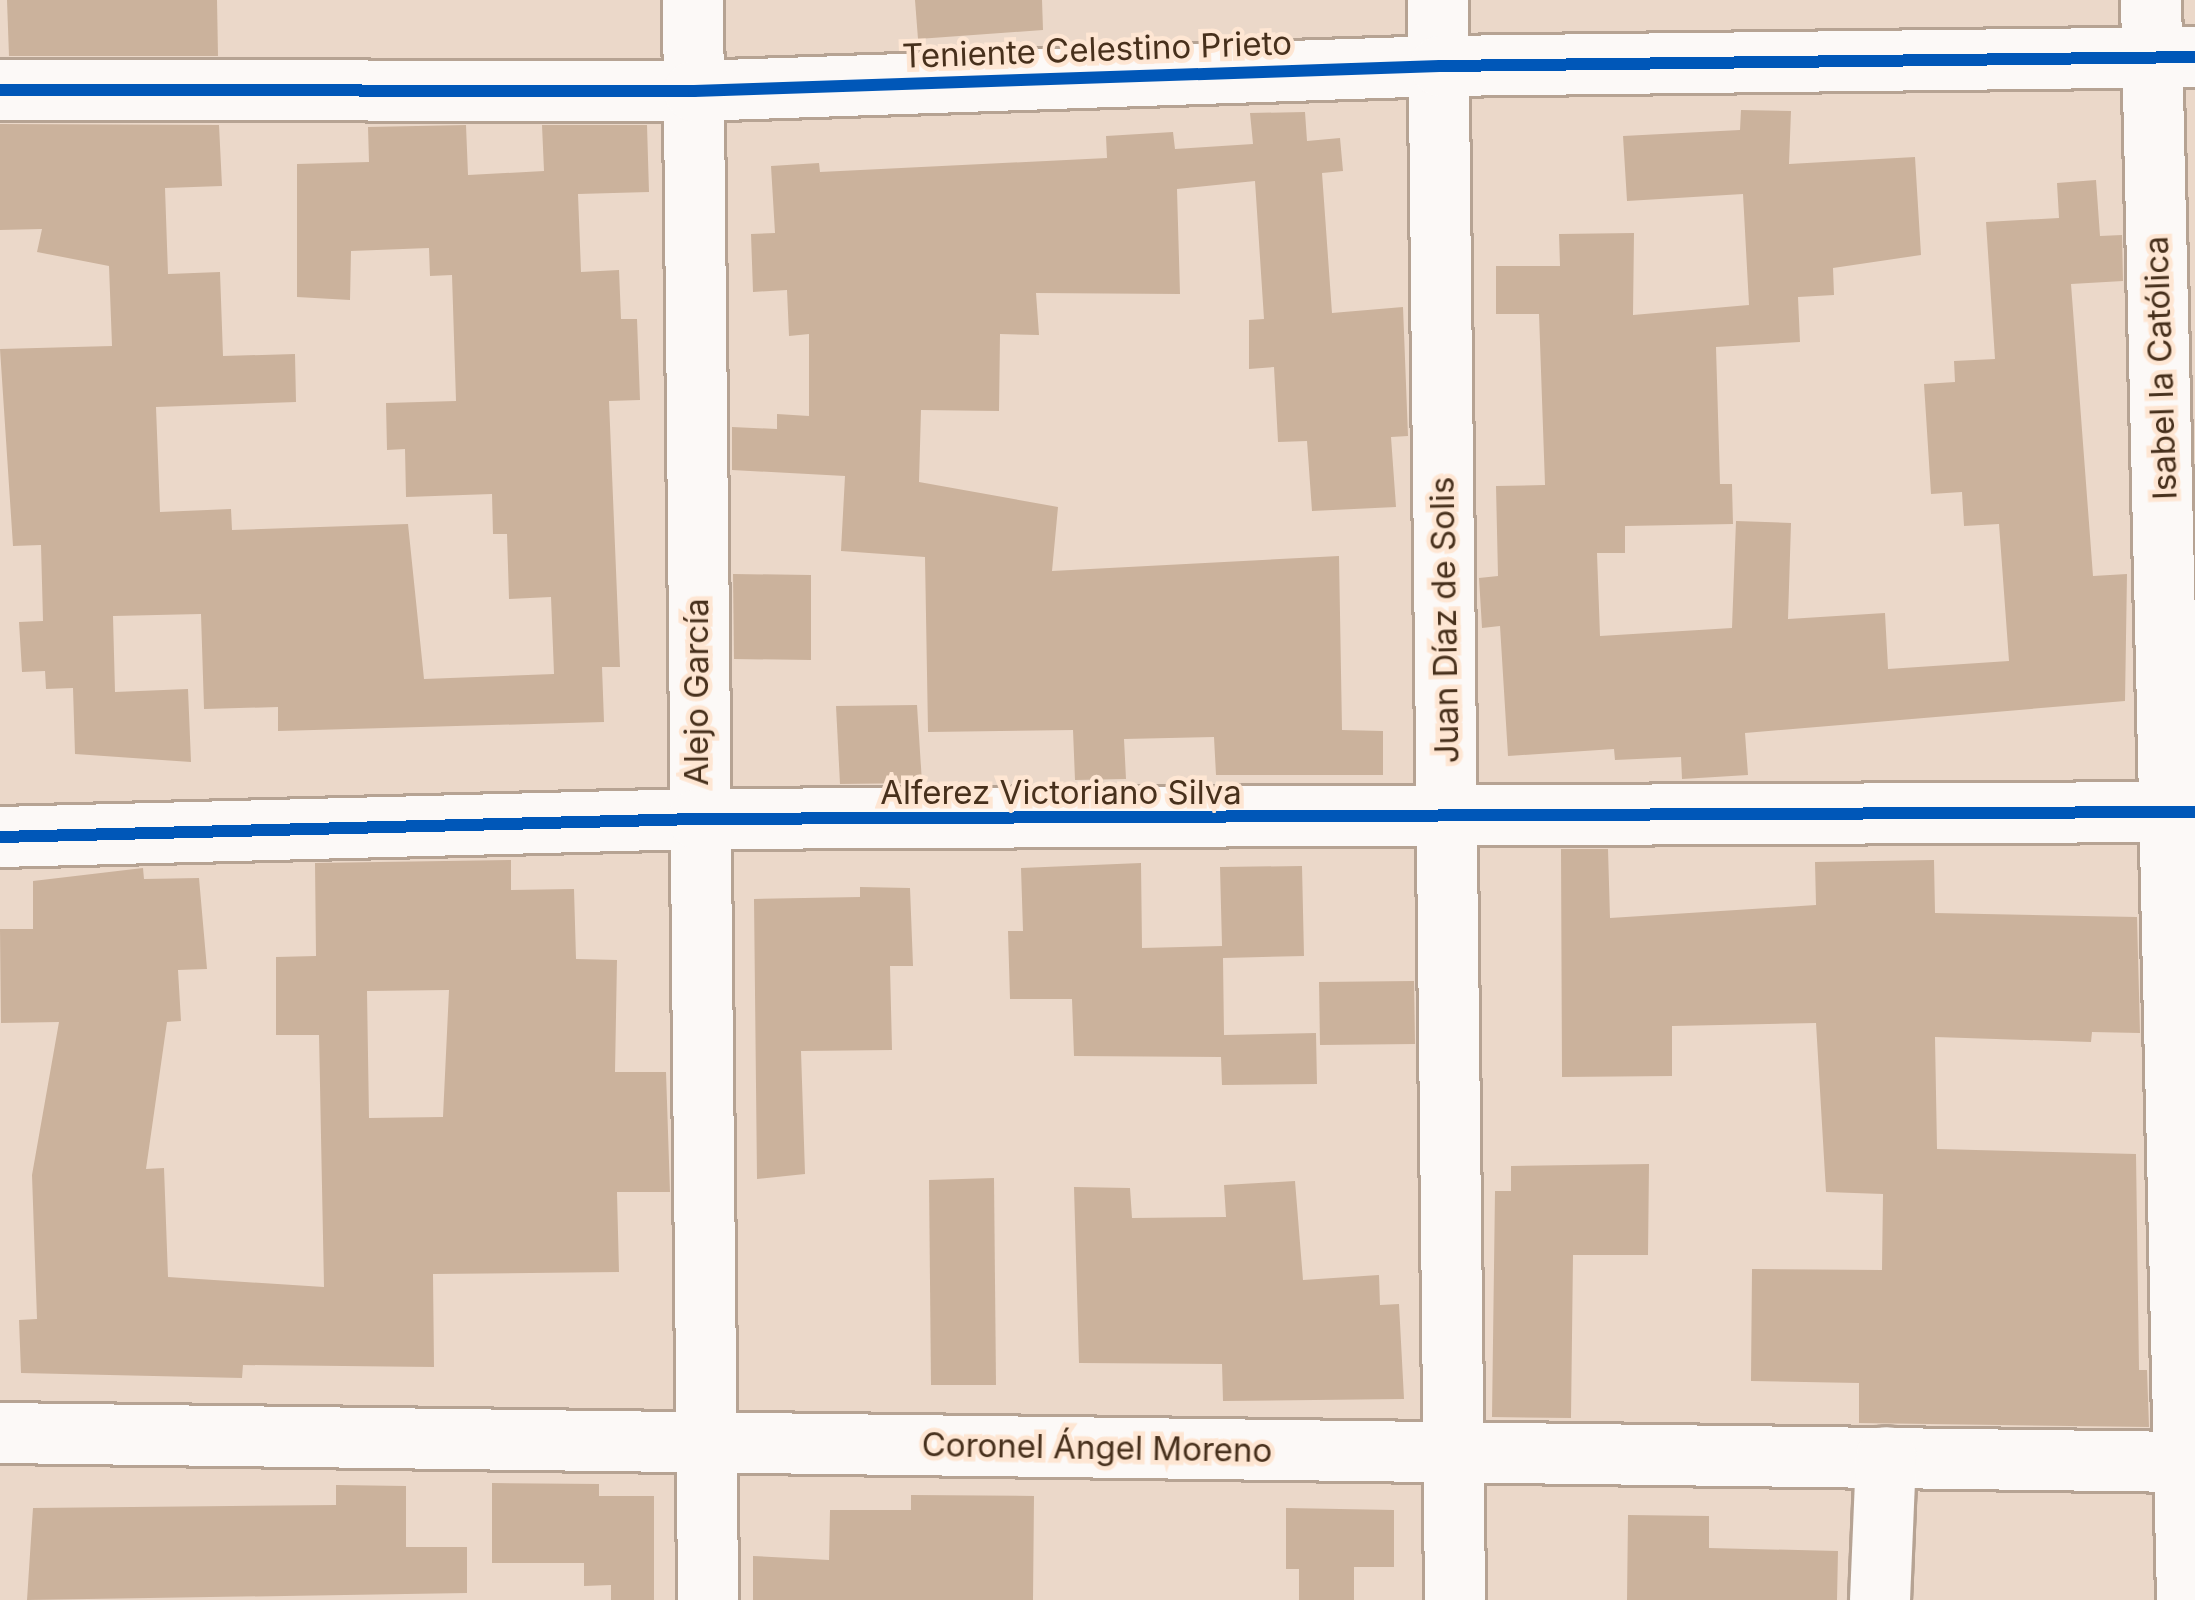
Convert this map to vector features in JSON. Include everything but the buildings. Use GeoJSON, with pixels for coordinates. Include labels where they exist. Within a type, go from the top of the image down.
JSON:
{"type":"FeatureCollection","features":[{"type":"Feature","properties":{"kind":"street","name":"Alejo García"},"geometry":{"type":"LineString","coordinates":[[693,0],[708,1600]]}},
{"type":"Feature","properties":{"kind":"street","name":"Juan Díaz de Solis"},"geometry":{"type":"LineString","coordinates":[[1438,0],[1455,1600]]}},
{"type":"Feature","properties":{"kind":"street","name":"Teniente Celestino Prieto"},"geometry":{"type":"LineString","coordinates":[[0,90],[694,91],[2166,38]]}},
{"type":"Feature","properties":{"kind":"street","name":"Isabel la Católica"},"geometry":{"type":"LineString","coordinates":[[2166,38],[2185,812],[2187,1600]]}},
{"type":"Feature","properties":{"kind":"street","name":"Alferez Victoriano Silva"},"geometry":{"type":"LineString","coordinates":[[0,837],[698,819],[1448,820],[2185,812]]}},
{"type":"Feature","properties":{"kind":"street","name":"Coronel Ángel Moreno"},"geometry":{"type":"LineString","coordinates":[[0,1433],[2190,1461]]}},
{"type":"Feature","properties":{"kind":"street"},"geometry":{"type":"LineString","coordinates":[[1880,1600],[1886,1457]]}},
{"type":"Feature","properties":{"kind":"cycle path"},"geometry":{"type":"LineString","coordinates":[[0,90],[694,91],[1440,66],[2195,57]]}},
{"type":"Feature","properties":{"kind":"cycle path"},"geometry":{"type":"LineString","coordinates":[[0,837],[698,819],[2195,812]]}}]}
